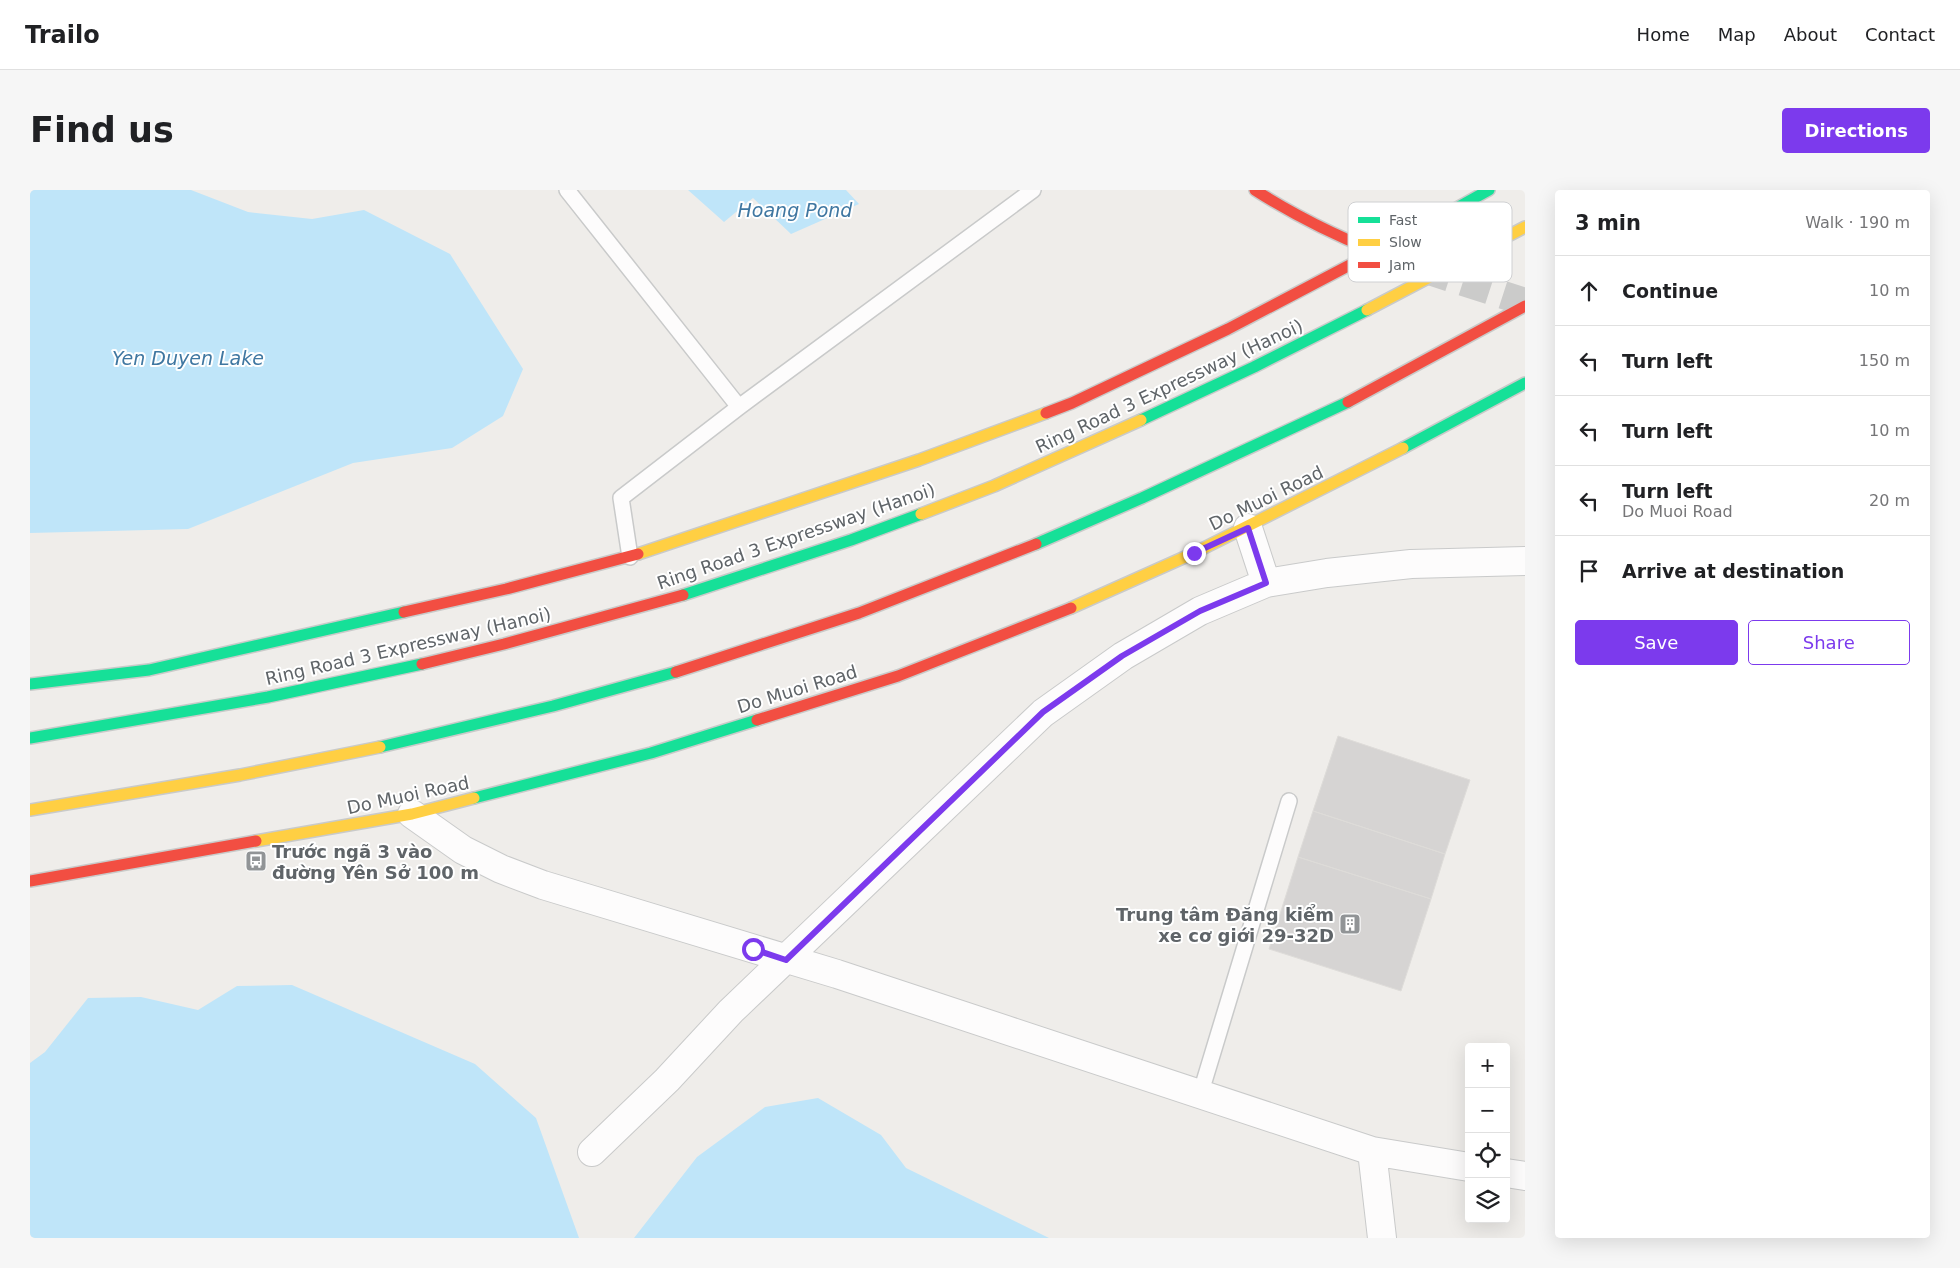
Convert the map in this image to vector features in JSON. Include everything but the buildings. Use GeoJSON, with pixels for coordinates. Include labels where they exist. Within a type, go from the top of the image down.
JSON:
{"type":"FeatureCollection","features":[{"type":"Feature","properties":{"kind":"main road"},"geometry":{"type":"LineString","coordinates":[[1255,190],[1281,208],[1348,241]]}},
{"type":"Feature","properties":{"kind":"main road"},"geometry":{"type":"LineString","coordinates":[[1467,202],[1489,190]]}},
{"type":"Feature","properties":{"kind":"main road","name":"Ring Road 3 Expressway (Hanoi)"},"geometry":{"type":"LineString","coordinates":[[1512,234],[1525,227]]}},
{"type":"Feature","properties":{"kind":"main road"},"geometry":{"type":"LineString","coordinates":[[30,684],[149,670],[506,589],[630,557],[919,460],[1072,403],[1228,330],[1348,267]]}},
{"type":"Feature","properties":{"kind":"main road","name":"Ring Road 3 Expressway (Hanoi)"},"geometry":{"type":"LineString","coordinates":[[30,738],[156,718],[316,688],[474,652],[650,604],[822,550],[965,497],[1125,427],[1290,351],[1421,282]]}},
{"type":"Feature","properties":{"kind":"main road"},"geometry":{"type":"LineString","coordinates":[[30,810],[168,789],[325,760],[497,721],[673,673],[858,614],[997,560],[1141,499],[1349,401],[1525,306]]}},
{"type":"Feature","properties":{"kind":"main road","name":"Do Muoi Road"},"geometry":{"type":"LineString","coordinates":[[30,881],[412,814],[651,753],[898,676],[1050,617],[1248,528],[1525,383]]}},
{"type":"Feature","properties":{"kind":"street"},"geometry":{"type":"LineString","coordinates":[[1248,528],[1266,583]]}},
{"type":"Feature","properties":{"kind":"street"},"geometry":{"type":"LineString","coordinates":[[592,1152],[667,1080],[731,1010],[786,960],[1043,712],[1122,656],[1200,611],[1266,583],[1327,573],[1411,564],[1525,561]]}},
{"type":"Feature","properties":{"kind":"street"},"geometry":{"type":"LineString","coordinates":[[412,814],[463,850],[500,869],[543,885],[837,974],[1372,1151],[1465,1166]]}},
{"type":"Feature","properties":{"kind":"street"},"geometry":{"type":"LineString","coordinates":[[1372,1151],[1382,1238]]}},
{"type":"Feature","properties":{"kind":"street"},"geometry":{"type":"LineString","coordinates":[[1510,1174],[1525,1176]]}},
{"type":"Feature","properties":{"kind":"lane"},"geometry":{"type":"LineString","coordinates":[[567,190],[740,407]]}},
{"type":"Feature","properties":{"kind":"lane"},"geometry":{"type":"LineString","coordinates":[[630,557],[621,498],[740,407],[1033,190]]}},
{"type":"Feature","properties":{"kind":"lane"},"geometry":{"type":"LineString","coordinates":[[1200,1094],[1289,801]]}},
{"type":"Feature","properties":{"kind":"water","name":"Yen Duyen Lake"},"geometry":{"type":"Polygon","coordinates":[[[30,190],[191,190],[248,212],[312,219],[364,210],[450,254],[523,369],[503,416],[452,448],[353,463],[188,529],[30,533],[30,190]]]}},
{"type":"Feature","properties":{"kind":"water","name":"Hoang Pond"},"geometry":{"type":"Polygon","coordinates":[[[688,190],[846,190],[859,204],[791,234],[753,198],[724,222],[688,190]]]}},
{"type":"Feature","properties":{"kind":"water"},"geometry":{"type":"Polygon","coordinates":[[[292,985],[475,1064],[536,1118],[579,1238],[30,1238],[30,1063],[45,1052],[88,998],[141,997],[198,1010],[237,986],[292,985]]]}},
{"type":"Feature","properties":{"kind":"water"},"geometry":{"type":"Polygon","coordinates":[[[818,1098],[881,1135],[906,1168],[1049,1238],[634,1238],[697,1157],[765,1107],[818,1098]]]}},
{"type":"Feature","properties":{"kind":"tunnel"},"geometry":{"type":"LineString","coordinates":[[1463,282],[1525,302]]}},
{"type":"Feature","properties":{"kind":"traffic: fast"},"geometry":{"type":"LineString","coordinates":[[1467,202],[1489,190]]}},
{"type":"Feature","properties":{"kind":"traffic: fast"},"geometry":{"type":"LineString","coordinates":[[1141,420],[1254,367],[1367,310]]}},
{"type":"Feature","properties":{"kind":"traffic: fast"},"geometry":{"type":"LineString","coordinates":[[1403,448],[1525,383]]}},
{"type":"Feature","properties":{"kind":"traffic: fast"},"geometry":{"type":"LineString","coordinates":[[1036,544],[1142,498],[1348,402]]}},
{"type":"Feature","properties":{"kind":"traffic: fast"},"geometry":{"type":"LineString","coordinates":[[683,595],[851,540],[921,514]]}},
{"type":"Feature","properties":{"kind":"traffic: fast"},"geometry":{"type":"LineString","coordinates":[[30,684],[149,670],[404,612]]}},
{"type":"Feature","properties":{"kind":"traffic: fast"},"geometry":{"type":"LineString","coordinates":[[30,738],[268,697],[422,664]]}},
{"type":"Feature","properties":{"kind":"traffic: fast"},"geometry":{"type":"LineString","coordinates":[[380,747],[553,706],[676,672]]}},
{"type":"Feature","properties":{"kind":"traffic: fast"},"geometry":{"type":"LineString","coordinates":[[474,798],[651,753],[757,720]]}},
{"type":"Feature","properties":{"kind":"traffic: slow"},"geometry":{"type":"LineString","coordinates":[[1512,234],[1525,227]]}},
{"type":"Feature","properties":{"kind":"traffic: slow"},"geometry":{"type":"LineString","coordinates":[[1367,310],[1420,282]]}},
{"type":"Feature","properties":{"kind":"traffic: slow"},"geometry":{"type":"LineString","coordinates":[[638,554],[919,460],[1046,413]]}},
{"type":"Feature","properties":{"kind":"traffic: slow"},"geometry":{"type":"LineString","coordinates":[[921,514],[994,486],[1141,420]]}},
{"type":"Feature","properties":{"kind":"traffic: slow"},"geometry":{"type":"LineString","coordinates":[[1071,608],[1194,553],[1403,448]]}},
{"type":"Feature","properties":{"kind":"traffic: slow"},"geometry":{"type":"LineString","coordinates":[[30,810],[240,775],[380,747]]}},
{"type":"Feature","properties":{"kind":"traffic: slow"},"geometry":{"type":"LineString","coordinates":[[256,841],[412,814],[474,798]]}},
{"type":"Feature","properties":{"kind":"traffic: jam"},"geometry":{"type":"LineString","coordinates":[[1255,190],[1295,214],[1348,240]]}},
{"type":"Feature","properties":{"kind":"traffic: jam"},"geometry":{"type":"LineString","coordinates":[[1046,413],[1072,403],[1228,329],[1348,266]]}},
{"type":"Feature","properties":{"kind":"traffic: jam"},"geometry":{"type":"LineString","coordinates":[[1348,402],[1525,306]]}},
{"type":"Feature","properties":{"kind":"traffic: jam"},"geometry":{"type":"LineString","coordinates":[[676,672],[859,613],[1036,544]]}},
{"type":"Feature","properties":{"kind":"traffic: jam"},"geometry":{"type":"LineString","coordinates":[[404,612],[506,589],[638,554]]}},
{"type":"Feature","properties":{"kind":"traffic: jam"},"geometry":{"type":"LineString","coordinates":[[422,664],[504,644],[683,595]]}},
{"type":"Feature","properties":{"kind":"traffic: jam"},"geometry":{"type":"LineString","coordinates":[[757,720],[898,676],[1071,608]]}},
{"type":"Feature","properties":{"kind":"traffic: jam"},"geometry":{"type":"LineString","coordinates":[[30,881],[256,841]]}},
{"type":"Feature","properties":{"kind":"place","name":"Trước ngã 3 vào đường Yên Sở 100 m"},"geometry":{"type":"Point","coordinates":[256,861]}},
{"type":"Feature","properties":{"kind":"place","name":"Trung tâm Đăng kiểm xe cơ giới 29-32D"},"geometry":{"type":"Point","coordinates":[1350,924]}},
{"type":"Feature","properties":{"kind":"route"},"geometry":{"type":"LineString","coordinates":[[753,949],[786,960],[1043,712],[1122,656],[1200,611],[1266,583],[1248,528],[1194,553]]}}]}
